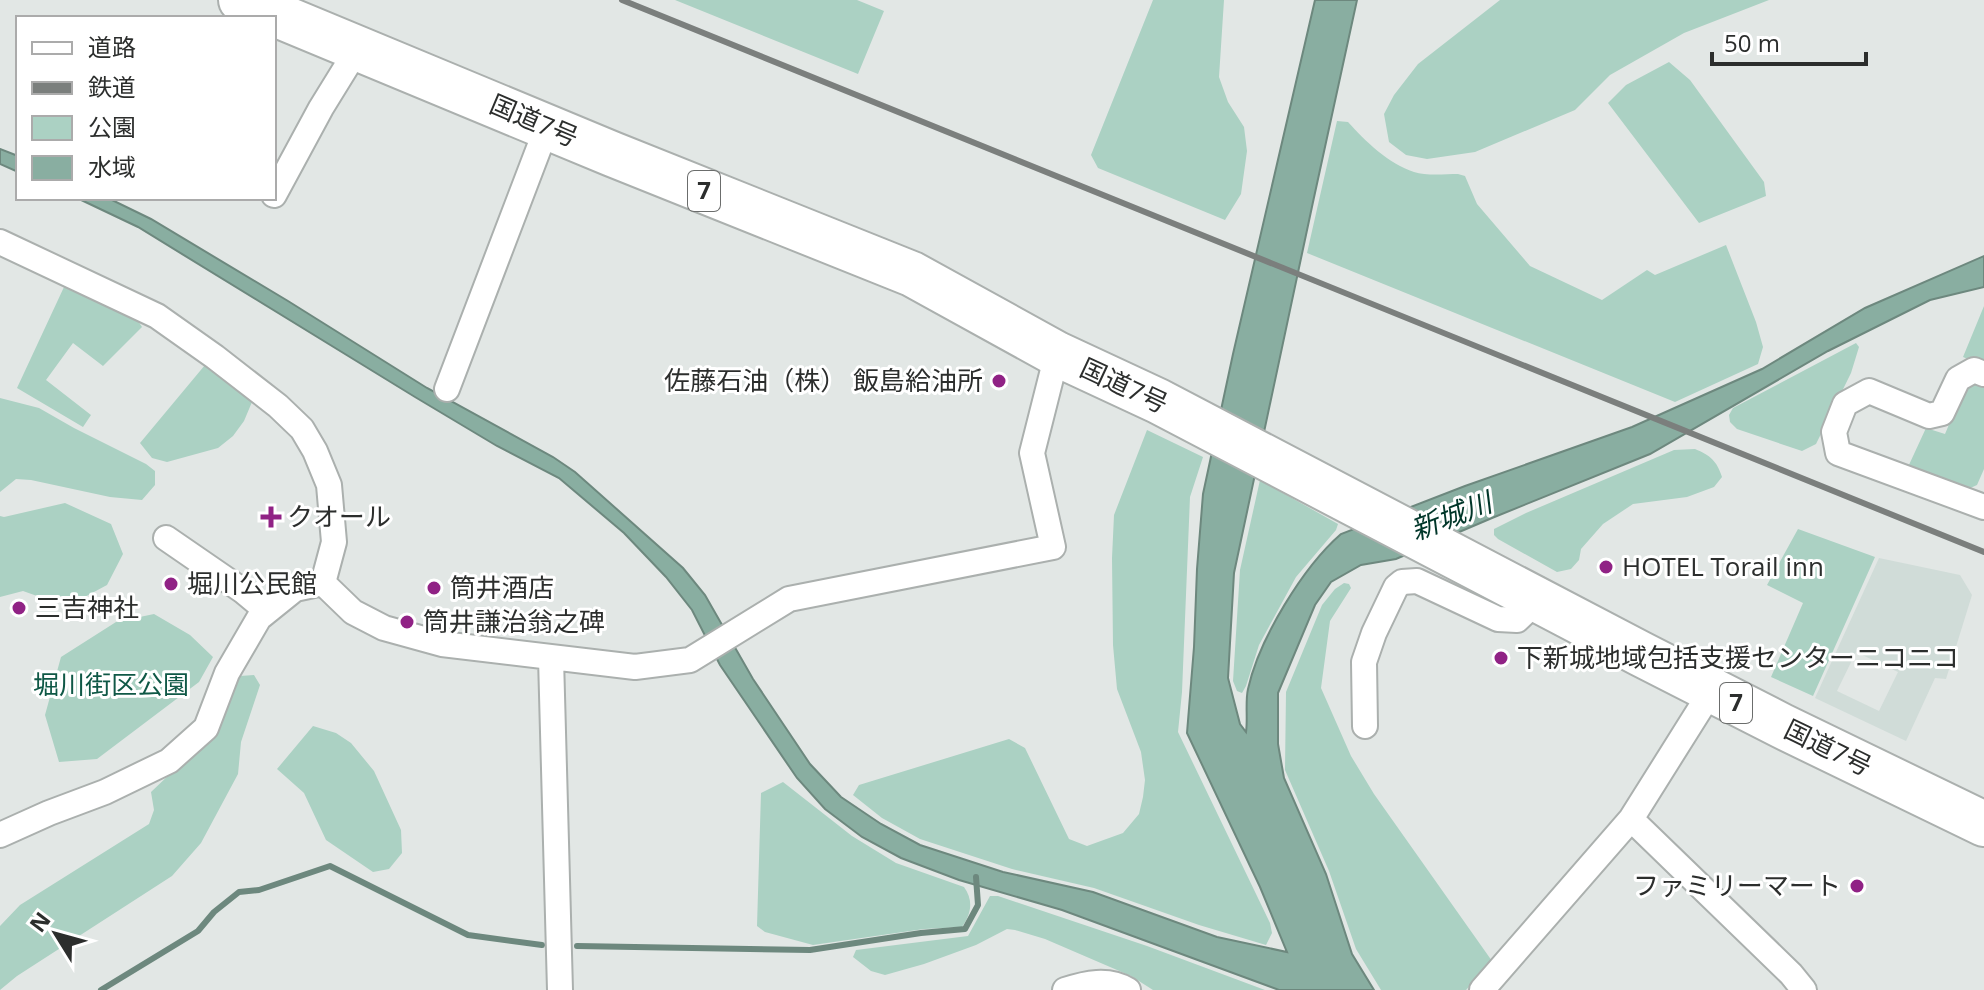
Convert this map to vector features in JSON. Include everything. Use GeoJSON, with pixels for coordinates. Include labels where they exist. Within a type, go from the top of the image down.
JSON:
{"type":"FeatureCollection","features":[{"type":"Feature","properties":{"kind":"highway","name":"国道7号"},"geometry":{"type":"LineString","coordinates":[[241,0],[912,274],[1057,354],[1158,401],[1782,726],[1984,824]]}},
{"type":"Feature","properties":{"kind":"street"},"geometry":{"type":"LineString","coordinates":[[276,191],[358,48]]}},
{"type":"Feature","properties":{"kind":"street"},"geometry":{"type":"LineString","coordinates":[[447,389],[547,127]]}},
{"type":"Feature","properties":{"kind":"street"},"geometry":{"type":"LineString","coordinates":[[0,242],[157,316],[226,365],[302,429],[329,485],[334,542],[323,583]]}},
{"type":"Feature","properties":{"kind":"street"},"geometry":{"type":"LineString","coordinates":[[323,583],[353,612],[384,628],[442,644],[635,667],[690,660],[789,599],[1053,547],[1032,453],[1057,354]]}},
{"type":"Feature","properties":{"kind":"street"},"geometry":{"type":"LineString","coordinates":[[1983,504],[1838,453],[1834,432],[1845,404],[1869,391],[1929,416],[1942,413],[1958,379],[1974,370],[1984,374]]}},
{"type":"Feature","properties":{"kind":"street"},"geometry":{"type":"LineString","coordinates":[[166,538],[267,611]]}},
{"type":"Feature","properties":{"kind":"street"},"geometry":{"type":"LineString","coordinates":[[1365,726],[1364,662],[1374,633],[1396,587],[1402,582],[1417,581],[1498,619],[1517,620],[1538,600]]}},
{"type":"Feature","properties":{"kind":"street"},"geometry":{"type":"LineString","coordinates":[[0,835],[105,792],[169,761],[206,728],[227,673],[259,618],[295,589],[323,583]]}},
{"type":"Feature","properties":{"kind":"street"},"geometry":{"type":"LineString","coordinates":[[551,658],[560,990]]}},
{"type":"Feature","properties":{"kind":"street"},"geometry":{"type":"LineString","coordinates":[[1488,983],[1631,819],[1712,690]]}},
{"type":"Feature","properties":{"kind":"street"},"geometry":{"type":"LineString","coordinates":[[1631,819],[1804,990]]}},
{"type":"Feature","properties":{"kind":"street"},"geometry":{"type":"LineString","coordinates":[[1065,990],[1088,982],[1121,986],[1128,990]]}},
{"type":"Feature","properties":{"kind":"shaded area"},"geometry":{"type":"Polygon","coordinates":[[[1879,558],[1960,575],[1972,595],[1946,679],[1935,678],[1906,741],[1815,698],[1879,558]],[[1856,652],[1837,691],[1879,711],[1898,672],[1856,652]]]}},
{"type":"Feature","properties":{"kind":"green space"},"geometry":{"type":"Polygon","coordinates":[[[675,0],[857,0],[884,11],[858,74],[675,0]]]}},
{"type":"Feature","properties":{"kind":"green space"},"geometry":{"type":"Polygon","coordinates":[[[1153,0],[1224,0],[1219,77],[1228,102],[1244,127],[1247,151],[1241,194],[1225,220],[1098,168],[1091,155],[1153,0]]]}},
{"type":"Feature","properties":{"kind":"green space"},"geometry":{"type":"Polygon","coordinates":[[[1500,0],[1769,0],[1684,33],[1610,75],[1575,110],[1475,152],[1427,159],[1406,155],[1389,142],[1384,114],[1394,95],[1418,64],[1500,0]]]}},
{"type":"Feature","properties":{"kind":"green space"},"geometry":{"type":"Polygon","coordinates":[[[1669,62],[1690,80],[1764,182],[1766,196],[1699,223],[1608,103],[1626,85],[1669,62]]]}},
{"type":"Feature","properties":{"kind":"green space"},"geometry":{"type":"Polygon","coordinates":[[[1337,121],[1348,122],[1378,151],[1414,172],[1465,176],[1477,204],[1530,266],[1602,300],[1647,270],[1655,275],[1726,245],[1763,347],[1758,364],[1675,402],[1307,253],[1337,121]]]}},
{"type":"Feature","properties":{"kind":"green space"},"geometry":{"type":"Polygon","coordinates":[[[64,287],[138,321],[142,327],[103,366],[73,343],[46,380],[91,415],[83,427],[17,388],[64,287]]]}},
{"type":"Feature","properties":{"kind":"green space"},"geometry":{"type":"Polygon","coordinates":[[[1984,306],[1984,366],[1963,357],[1984,306]]]}},
{"type":"Feature","properties":{"kind":"green space"},"geometry":{"type":"Polygon","coordinates":[[[1856,343],[1859,347],[1851,373],[1816,444],[1802,451],[1737,429],[1730,422],[1729,415],[1733,408],[1856,343]]]}},
{"type":"Feature","properties":{"kind":"green space"},"geometry":{"type":"Polygon","coordinates":[[[205,365],[252,402],[244,421],[233,436],[218,448],[167,462],[152,458],[140,443],[205,365]]]}},
{"type":"Feature","properties":{"kind":"green space"},"geometry":{"type":"Polygon","coordinates":[[[1979,382],[1984,385],[1984,469],[1977,485],[1966,490],[1908,467],[1926,428],[1945,434],[1965,387],[1979,382]]]}},
{"type":"Feature","properties":{"kind":"green space"},"geometry":{"type":"Polygon","coordinates":[[[0,398],[39,408],[146,464],[155,471],[155,485],[142,500],[16,479],[0,492],[0,398]]]}},
{"type":"Feature","properties":{"kind":"green space"},"geometry":{"type":"Polygon","coordinates":[[[1147,430],[1203,457],[1190,497],[1178,732],[1270,923],[1272,933],[1266,945],[1094,888],[1012,869],[920,839],[882,818],[853,795],[859,785],[1009,739],[1025,748],[1069,839],[1087,846],[1123,833],[1139,814],[1145,780],[1141,752],[1117,689],[1112,558],[1114,515],[1147,430]]]}},
{"type":"Feature","properties":{"kind":"green space"},"geometry":{"type":"Polygon","coordinates":[[[1695,449],[1709,456],[1718,467],[1722,477],[1714,487],[1687,497],[1633,504],[1603,524],[1581,549],[1579,560],[1571,569],[1557,572],[1494,535],[1494,529],[1526,513],[1674,450],[1695,449]]]}},
{"type":"Feature","properties":{"kind":"green space"},"geometry":{"type":"Polygon","coordinates":[[[1260,480],[1338,524],[1296,577],[1259,645],[1242,693],[1237,691],[1233,681],[1240,570],[1260,480]]]}},
{"type":"Feature","properties":{"kind":"green space"},"geometry":{"type":"Polygon","coordinates":[[[65,503],[111,524],[123,554],[107,585],[79,600],[54,602],[23,591],[0,597],[0,516],[65,503]]]}},
{"type":"Feature","properties":{"kind":"green space"},"geometry":{"type":"Polygon","coordinates":[[[1798,529],[1875,557],[1813,696],[1771,677],[1803,603],[1767,585],[1798,529]]]}},
{"type":"Feature","properties":{"kind":"green space"},"geometry":{"type":"Polygon","coordinates":[[[1344,583],[1351,588],[1330,621],[1321,688],[1351,756],[1374,794],[1492,961],[1466,990],[1381,990],[1356,949],[1329,871],[1285,770],[1286,692],[1322,605],[1344,583]]]}},
{"type":"Feature","properties":{"kind":"green space","name":"堀川街区公園"},"geometry":{"type":"Polygon","coordinates":[[[154,614],[190,635],[213,657],[199,682],[97,759],[59,762],[45,715],[61,657],[116,622],[154,614]]]}},
{"type":"Feature","properties":{"kind":"green space"},"geometry":{"type":"Polygon","coordinates":[[[254,675],[260,685],[241,742],[238,774],[201,843],[172,876],[0,990],[0,926],[20,905],[149,824],[154,810],[151,792],[211,735],[240,676],[254,675]]]}},
{"type":"Feature","properties":{"kind":"green space"},"geometry":{"type":"Polygon","coordinates":[[[313,726],[336,733],[351,743],[374,771],[401,830],[402,853],[389,869],[373,872],[326,840],[304,793],[277,769],[313,726]]]}},
{"type":"Feature","properties":{"kind":"green space"},"geometry":{"type":"Polygon","coordinates":[[[783,782],[852,836],[896,863],[964,887],[970,907],[962,927],[924,929],[813,945],[765,932],[757,926],[761,793],[783,782]]]}},
{"type":"Feature","properties":{"kind":"green space"},"geometry":{"type":"Polygon","coordinates":[[[990,896],[998,896],[1147,946],[1265,990],[1153,990],[1131,976],[1045,939],[1007,929],[976,945],[885,975],[871,971],[853,957],[856,950],[968,936],[990,896]]]}},
{"type":"Feature","properties":{"kind":"water","name":"新城川"},"geometry":{"type":"Polygon","coordinates":[[[1315,0],[1357,0],[1234,573],[1228,678],[1240,724],[1246,732],[1248,689],[1272,627],[1312,565],[1341,534],[1632,427],[1762,369],[1865,308],[1984,256],[1984,287],[1930,300],[1828,351],[1650,454],[1396,559],[1361,565],[1331,582],[1315,605],[1278,693],[1278,744],[1284,778],[1326,874],[1352,954],[1374,990],[1279,990],[1062,910],[959,880],[901,858],[862,837],[825,809],[797,778],[720,665],[692,610],[666,577],[624,533],[559,478],[497,446],[138,227],[81,200],[112,200],[151,219],[427,388],[575,472],[683,568],[705,595],[753,679],[810,764],[841,797],[881,824],[920,845],[1003,872],[1093,892],[1217,937],[1287,952],[1260,887],[1187,733],[1203,494],[1315,0]]]}},
{"type":"Feature","properties":{"kind":"water"},"geometry":{"type":"Polygon","coordinates":[[[0,149],[16,155],[16,171],[0,164],[0,149]]]}},
{"type":"Feature","properties":{"kind":"waterway"},"geometry":{"type":"LineString","coordinates":[[101,990],[198,931],[214,912],[239,892],[259,890],[330,866],[468,935],[542,945]]}},
{"type":"Feature","properties":{"kind":"waterway"},"geometry":{"type":"LineString","coordinates":[[577,946],[810,950],[965,929],[978,905],[976,877]]}},
{"type":"Feature","properties":{"kind":"railway"},"geometry":{"type":"LineString","coordinates":[[622,0],[1984,552]]}},
{"type":"Feature","properties":{"kind":"place","name":"佐藤石油（株） 飯島給油所"},"geometry":{"type":"Point","coordinates":[999,381]}},
{"type":"Feature","properties":{"kind":"place","name":"クオール"},"geometry":{"type":"Point","coordinates":[271,517]}},
{"type":"Feature","properties":{"kind":"place","name":"HOTEL Torail inn"},"geometry":{"type":"Point","coordinates":[1606,567]}},
{"type":"Feature","properties":{"kind":"place","name":"堀川公民館"},"geometry":{"type":"Point","coordinates":[171,584]}},
{"type":"Feature","properties":{"kind":"place","name":"筒井酒店"},"geometry":{"type":"Point","coordinates":[434,588]}},
{"type":"Feature","properties":{"kind":"place","name":"三吉神社"},"geometry":{"type":"Point","coordinates":[19,608]}},
{"type":"Feature","properties":{"kind":"place","name":"筒井謙治翁之碑"},"geometry":{"type":"Point","coordinates":[407,622]}},
{"type":"Feature","properties":{"kind":"place","name":"下新城地域包括支援センターニコニコ"},"geometry":{"type":"Point","coordinates":[1501,658]}},
{"type":"Feature","properties":{"kind":"place","name":"ファミリーマート"},"geometry":{"type":"Point","coordinates":[1857,886]}}]}
